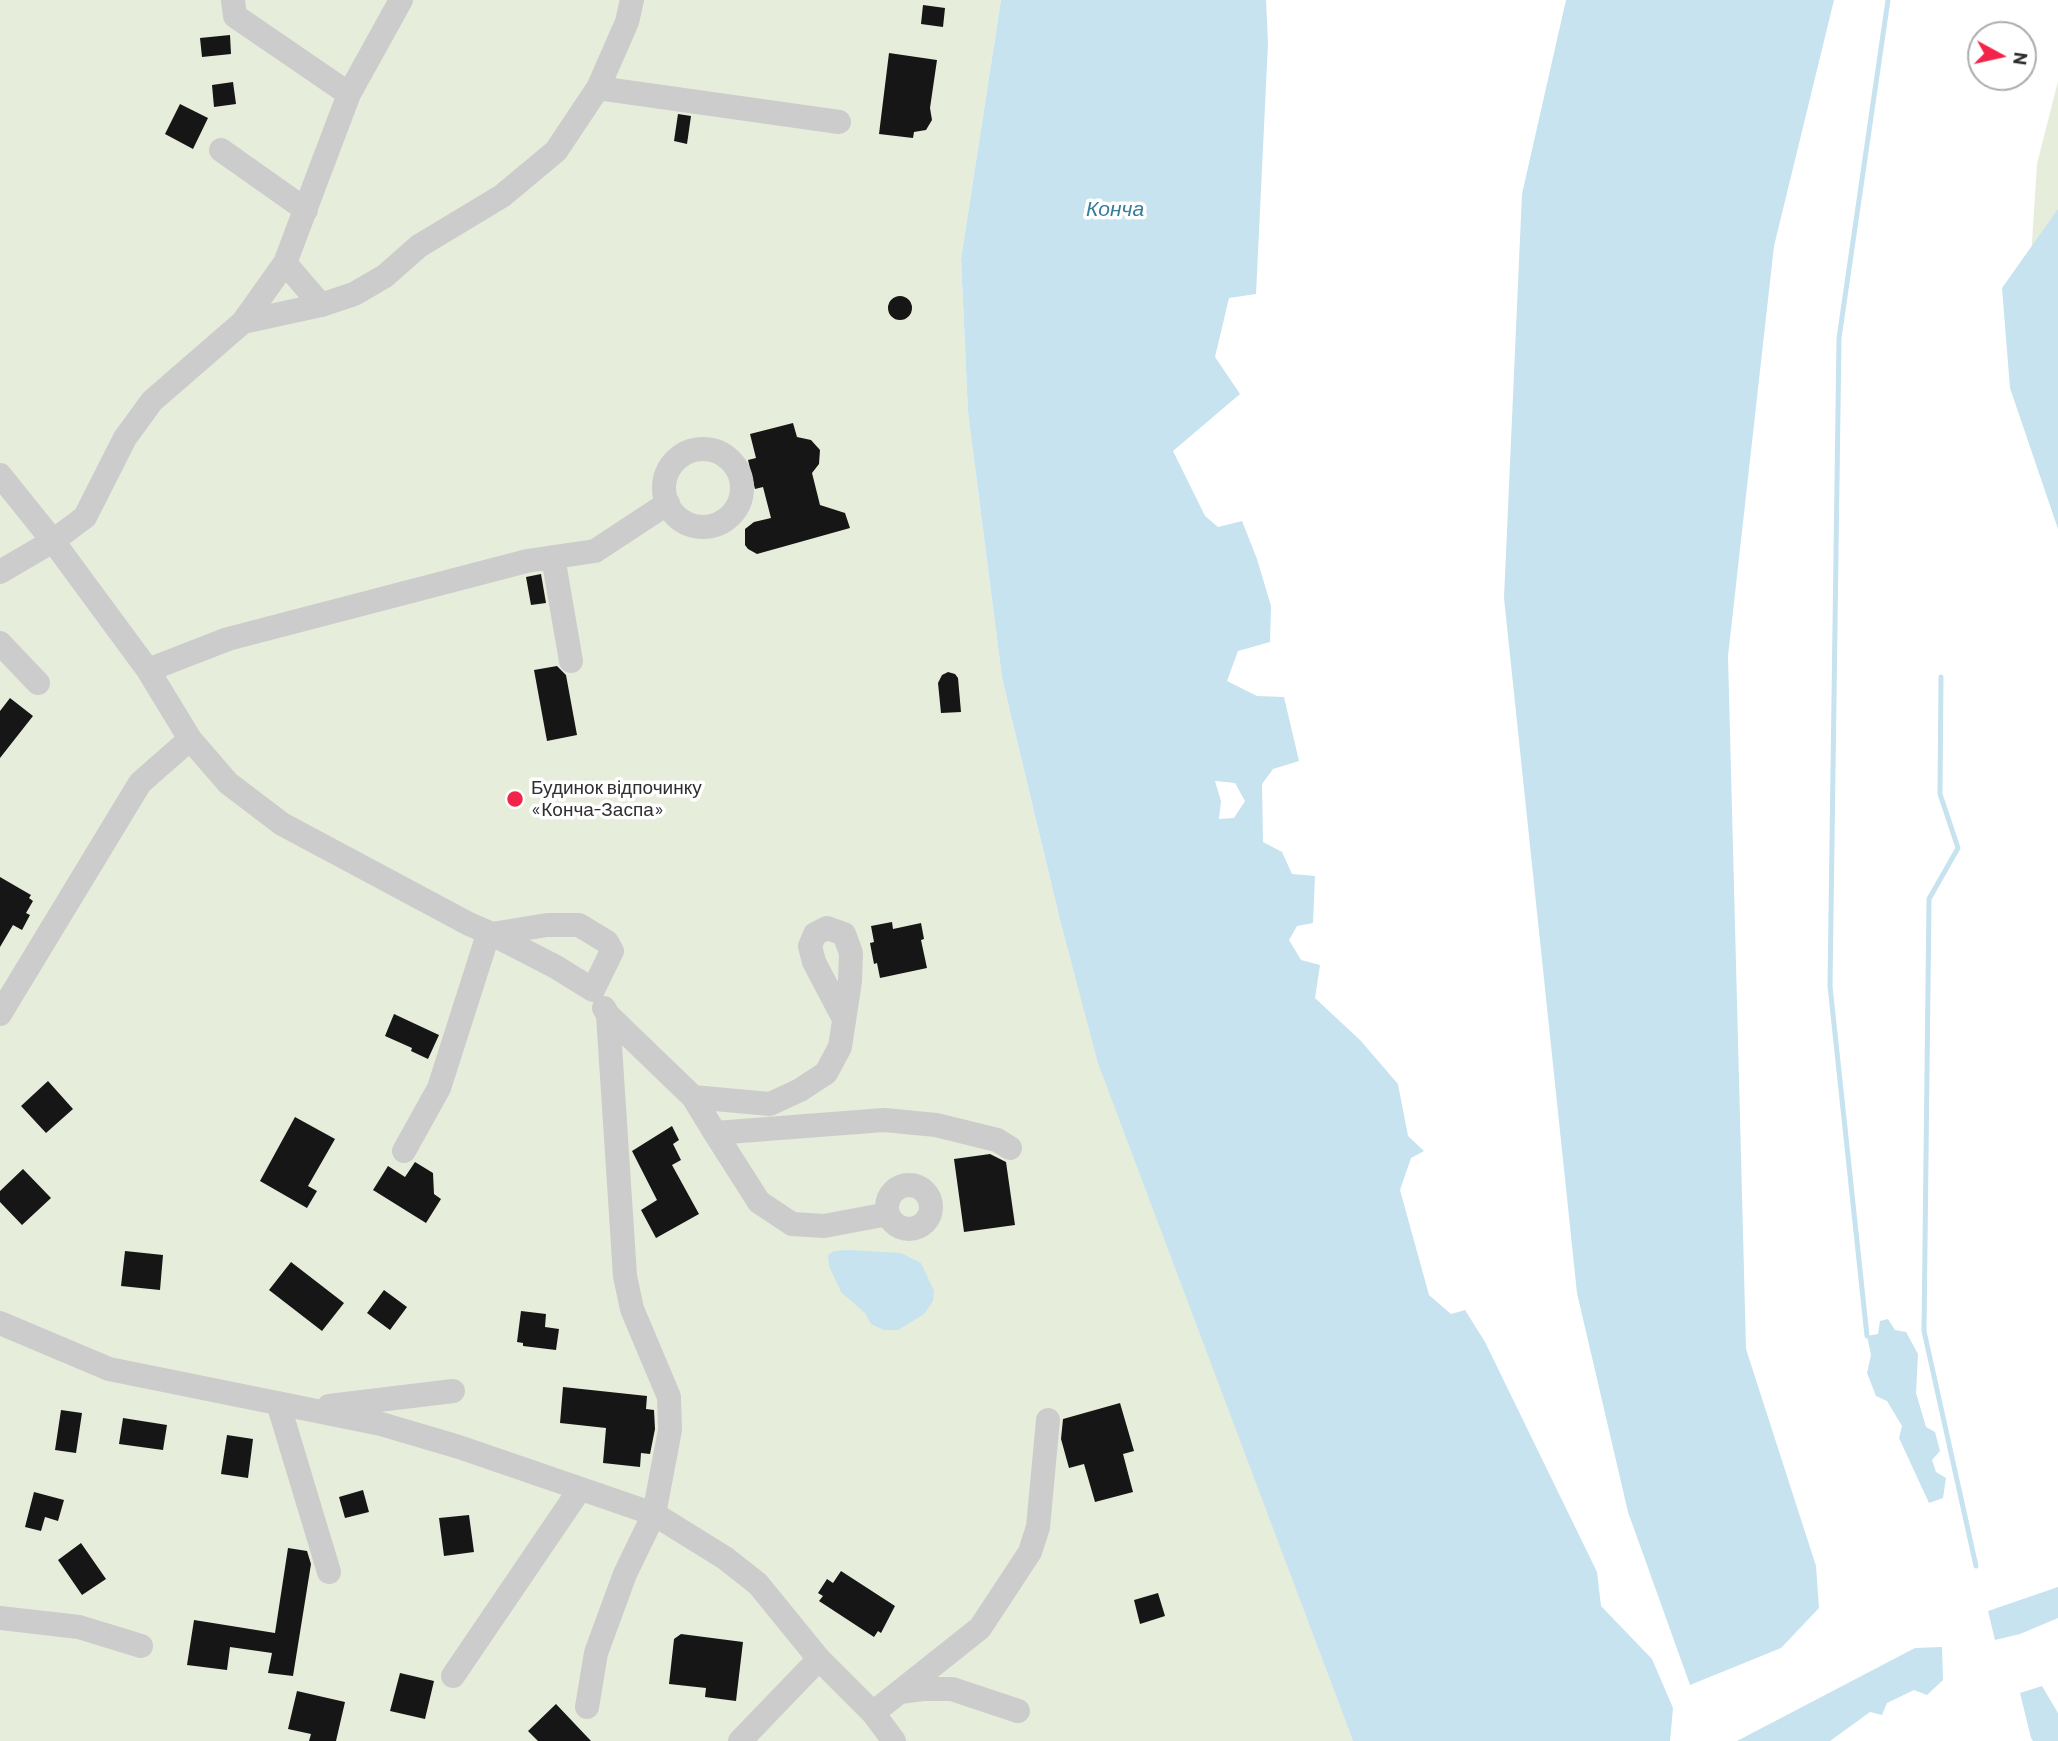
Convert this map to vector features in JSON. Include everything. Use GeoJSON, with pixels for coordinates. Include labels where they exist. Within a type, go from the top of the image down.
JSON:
{"type":"FeatureCollection","features":[{"type":"Feature","properties":{"kind":"street"},"geometry":{"type":"LineString","coordinates":[[233,0],[235,16],[349,94]]}},
{"type":"Feature","properties":{"kind":"street"},"geometry":{"type":"LineString","coordinates":[[0,572],[53,541],[85,517],[125,438],[152,401],[243,322],[285,263],[349,94],[401,0]]}},
{"type":"Feature","properties":{"kind":"street"},"geometry":{"type":"LineString","coordinates":[[243,322],[354,294],[385,276],[419,246],[502,196],[556,150],[598,88],[627,22],[632,0]]}},
{"type":"Feature","properties":{"kind":"street"},"geometry":{"type":"LineString","coordinates":[[598,88],[839,122]]}},
{"type":"Feature","properties":{"kind":"street"},"geometry":{"type":"LineString","coordinates":[[222,150],[306,210]]}},
{"type":"Feature","properties":{"kind":"street"},"geometry":{"type":"LineString","coordinates":[[285,263],[321,304]]}},
{"type":"Feature","properties":{"kind":"street"},"geometry":{"type":"LineString","coordinates":[[0,475],[53,541],[148,670],[190,739],[228,783],[282,824],[556,967],[593,990],[608,1015],[693,1097],[759,1202],[792,1224],[824,1226],[888,1214]]}},
{"type":"Feature","properties":{"kind":"street"},"geometry":{"type":"LineString","coordinates":[[148,670],[228,639],[527,561],[595,551],[668,503]]}},
{"type":"Feature","properties":{"kind":"street"},"geometry":{"type":"LineString","coordinates":[[553,557],[571,661]]}},
{"type":"Feature","properties":{"kind":"street"},"geometry":{"type":"LineString","coordinates":[[0,643],[38,683]]}},
{"type":"Feature","properties":{"kind":"street"},"geometry":{"type":"LineString","coordinates":[[0,1014],[139,783],[190,739]]}},
{"type":"Feature","properties":{"kind":"street"},"geometry":{"type":"LineString","coordinates":[[404,1150],[439,1087],[485,944],[492,934],[547,925],[579,925],[607,942],[612,951],[593,990]]}},
{"type":"Feature","properties":{"kind":"street"},"geometry":{"type":"LineString","coordinates":[[586,1707],[601,1640],[625,1574],[654,1514],[670,1430],[669,1397],[632,1308],[625,1276],[608,1015]]}},
{"type":"Feature","properties":{"kind":"street"},"geometry":{"type":"LineString","coordinates":[[693,1097],[770,1104],[800,1090],[826,1073],[840,1047],[844,1019]]}},
{"type":"Feature","properties":{"kind":"street"},"geometry":{"type":"LineString","coordinates":[[715,1133],[884,1120],[936,1125],[997,1140],[1010,1148]]}},
{"type":"Feature","properties":{"kind":"street"},"geometry":{"type":"LineString","coordinates":[[0,1322],[109,1369],[381,1424],[459,1447],[654,1514],[725,1558],[758,1584],[819,1659],[873,1713],[894,1741]]}},
{"type":"Feature","properties":{"kind":"street"},"geometry":{"type":"LineString","coordinates":[[311,1408],[453,1391]]}},
{"type":"Feature","properties":{"kind":"street"},"geometry":{"type":"LineString","coordinates":[[278,1403],[329,1572]]}},
{"type":"Feature","properties":{"kind":"street"},"geometry":{"type":"LineString","coordinates":[[873,1713],[980,1628],[1030,1552],[1038,1527],[1048,1420]]}},
{"type":"Feature","properties":{"kind":"street"},"geometry":{"type":"LineString","coordinates":[[453,1676],[580,1489]]}},
{"type":"Feature","properties":{"kind":"street"},"geometry":{"type":"LineString","coordinates":[[0,1618],[79,1627],[141,1646]]}},
{"type":"Feature","properties":{"kind":"street"},"geometry":{"type":"LineString","coordinates":[[740,1741],[819,1659]]}},
{"type":"Feature","properties":{"kind":"street"},"geometry":{"type":"LineString","coordinates":[[899,1692],[952,1689],[1018,1712]]}},
{"type":"Feature","properties":{"kind":"green space","name":"Будинок відпочинку «Конча-Заспа»"},"geometry":{"type":"Polygon","coordinates":[[[0,0],[1001,0],[961,259],[968,412],[1002,678],[1060,920],[1099,1063],[1353,1741],[0,1741],[0,0]]]}},
{"type":"Feature","properties":{"kind":"green space"},"geometry":{"type":"Polygon","coordinates":[[[2058,81],[2058,317],[2030,273],[2037,164],[2058,81]]]}},
{"type":"Feature","properties":{"kind":"water","name":"Конча"},"geometry":{"type":"Polygon","coordinates":[[[1001,0],[1266,0],[1268,43],[1256,294],[1229,298],[1215,357],[1240,394],[1173,451],[1205,516],[1218,527],[1242,521],[1271,606],[1270,642],[1238,651],[1227,681],[1257,696],[1284,697],[1299,761],[1273,769],[1262,784],[1263,842],[1282,852],[1292,874],[1315,876],[1313,923],[1297,926],[1289,940],[1301,960],[1320,965],[1315,998],[1360,1040],[1398,1084],[1408,1136],[1424,1151],[1411,1158],[1400,1190],[1429,1295],[1451,1314],[1465,1310],[1485,1342],[1597,1572],[1601,1606],[1652,1659],[1673,1708],[1670,1741],[1353,1741],[1098,1063],[1060,920],[1002,678],[968,412],[961,259],[1001,0]],[[1215,781],[1221,801],[1219,819],[1234,818],[1245,801],[1235,783],[1215,781]]]}},
{"type":"Feature","properties":{"kind":"water"},"geometry":{"type":"Polygon","coordinates":[[[1566,0],[1834,0],[1774,246],[1728,656],[1746,1349],[1816,1566],[1819,1608],[1781,1648],[1690,1685],[1628,1512],[1577,1293],[1504,598],[1522,194],[1566,0]]]}},
{"type":"Feature","properties":{"kind":"water"},"geometry":{"type":"Polygon","coordinates":[[[2058,209],[2058,529],[2010,388],[2002,288],[2058,209]]]}},
{"type":"Feature","properties":{"kind":"water"},"geometry":{"type":"Polygon","coordinates":[[[834,1251],[901,1253],[921,1263],[934,1291],[933,1301],[924,1314],[898,1330],[884,1330],[871,1324],[865,1313],[841,1292],[829,1266],[828,1255],[834,1251]]]}},
{"type":"Feature","properties":{"kind":"water"},"geometry":{"type":"Polygon","coordinates":[[[1888,1319],[1895,1330],[1906,1332],[1918,1354],[1916,1393],[1926,1427],[1935,1432],[1940,1451],[1932,1460],[1936,1472],[1946,1478],[1943,1498],[1929,1503],[1899,1438],[1902,1426],[1887,1401],[1876,1396],[1867,1373],[1871,1355],[1867,1336],[1878,1334],[1880,1321],[1888,1319]]]}},
{"type":"Feature","properties":{"kind":"water"},"geometry":{"type":"Polygon","coordinates":[[[2058,1587],[2058,1618],[2020,1634],[1995,1640],[1988,1611],[2058,1587]]]}},
{"type":"Feature","properties":{"kind":"water"},"geometry":{"type":"Polygon","coordinates":[[[1942,1647],[1943,1680],[1927,1695],[1914,1690],[1887,1703],[1882,1715],[1870,1712],[1830,1741],[1737,1741],[1915,1648],[1942,1647]]]}},
{"type":"Feature","properties":{"kind":"water"},"geometry":{"type":"Polygon","coordinates":[[[2042,1686],[2058,1713],[2058,1741],[2033,1741],[2031,1738],[2020,1693],[2042,1686]]]}},
{"type":"Feature","properties":{"kind":"building"},"geometry":{"type":"Polygon","coordinates":[[[923,5],[945,8],[943,27],[921,24],[923,5]]]}},
{"type":"Feature","properties":{"kind":"building"},"geometry":{"type":"Polygon","coordinates":[[[230,35],[231,54],[202,57],[200,38],[230,35]]]}},
{"type":"Feature","properties":{"kind":"building"},"geometry":{"type":"Polygon","coordinates":[[[889,53],[937,60],[930,108],[932,120],[926,130],[914,132],[913,138],[879,134],[889,53]]]}},
{"type":"Feature","properties":{"kind":"building"},"geometry":{"type":"Polygon","coordinates":[[[233,82],[236,104],[214,107],[212,85],[233,82]]]}},
{"type":"Feature","properties":{"kind":"building"},"geometry":{"type":"Polygon","coordinates":[[[180,104],[208,118],[193,149],[165,134],[180,104]]]}},
{"type":"Feature","properties":{"kind":"building"},"geometry":{"type":"Polygon","coordinates":[[[678,114],[691,116],[687,144],[674,141],[678,114]]]}},
{"type":"Feature","properties":{"kind":"building"},"geometry":{"type":"Polygon","coordinates":[[[900,296],[908,300],[912,308],[908,316],[900,320],[892,316],[888,308],[892,300],[900,296]]]}},
{"type":"Feature","properties":{"kind":"building"},"geometry":{"type":"Polygon","coordinates":[[[793,423],[797,437],[811,440],[820,450],[819,464],[812,473],[820,505],[845,513],[850,528],[757,554],[745,545],[745,529],[754,522],[771,518],[763,487],[755,489],[748,460],[756,458],[750,434],[793,423]]]}},
{"type":"Feature","properties":{"kind":"building"},"geometry":{"type":"Polygon","coordinates":[[[541,574],[546,603],[531,605],[526,577],[541,574]]]}},
{"type":"Feature","properties":{"kind":"building"},"geometry":{"type":"Polygon","coordinates":[[[557,666],[566,675],[577,735],[547,741],[534,670],[557,666]]]}},
{"type":"Feature","properties":{"kind":"building"},"geometry":{"type":"Polygon","coordinates":[[[948,672],[958,678],[961,712],[941,713],[938,683],[942,675],[948,672]]]}},
{"type":"Feature","properties":{"kind":"building"},"geometry":{"type":"Polygon","coordinates":[[[10,698],[33,716],[0,758],[0,711],[10,698]]]}},
{"type":"Feature","properties":{"kind":"building"},"geometry":{"type":"Polygon","coordinates":[[[0,877],[31,895],[29,898],[33,901],[26,913],[30,915],[22,930],[13,925],[0,947],[0,877]]]}},
{"type":"Feature","properties":{"kind":"building"},"geometry":{"type":"Polygon","coordinates":[[[892,922],[893,929],[921,923],[924,939],[921,940],[927,968],[880,978],[870,943],[874,942],[871,926],[892,922]]]}},
{"type":"Feature","properties":{"kind":"building"},"geometry":{"type":"Polygon","coordinates":[[[394,1014],[439,1035],[428,1059],[411,1051],[412,1048],[385,1036],[394,1014]]]}},
{"type":"Feature","properties":{"kind":"building"},"geometry":{"type":"Polygon","coordinates":[[[48,1081],[73,1109],[46,1133],[21,1106],[48,1081]]]}},
{"type":"Feature","properties":{"kind":"building"},"geometry":{"type":"Polygon","coordinates":[[[295,1117],[335,1139],[308,1186],[317,1191],[307,1208],[260,1181],[295,1117]]]}},
{"type":"Feature","properties":{"kind":"building"},"geometry":{"type":"Polygon","coordinates":[[[672,1126],[679,1140],[673,1144],[681,1160],[672,1165],[699,1214],[656,1238],[641,1210],[657,1200],[632,1151],[672,1126]]]}},
{"type":"Feature","properties":{"kind":"building"},"geometry":{"type":"Polygon","coordinates":[[[990,1154],[1006,1162],[1015,1225],[964,1232],[954,1159],[990,1154]]]}},
{"type":"Feature","properties":{"kind":"building"},"geometry":{"type":"Polygon","coordinates":[[[415,1162],[433,1173],[434,1194],[441,1199],[426,1223],[373,1190],[388,1166],[405,1177],[415,1162]]]}},
{"type":"Feature","properties":{"kind":"building"},"geometry":{"type":"Polygon","coordinates":[[[23,1169],[51,1198],[22,1225],[0,1202],[0,1191],[23,1169]]]}},
{"type":"Feature","properties":{"kind":"building"},"geometry":{"type":"Polygon","coordinates":[[[125,1251],[163,1255],[160,1290],[121,1286],[125,1251]]]}},
{"type":"Feature","properties":{"kind":"building"},"geometry":{"type":"Polygon","coordinates":[[[291,1262],[344,1303],[322,1331],[269,1290],[291,1262]]]}},
{"type":"Feature","properties":{"kind":"building"},"geometry":{"type":"Polygon","coordinates":[[[384,1290],[407,1307],[390,1330],[367,1313],[384,1290]]]}},
{"type":"Feature","properties":{"kind":"building"},"geometry":{"type":"Polygon","coordinates":[[[521,1311],[546,1314],[545,1327],[559,1329],[556,1350],[523,1346],[523,1343],[517,1342],[521,1311]]]}},
{"type":"Feature","properties":{"kind":"building"},"geometry":{"type":"Polygon","coordinates":[[[563,1387],[647,1396],[646,1409],[654,1410],[655,1429],[650,1454],[641,1453],[640,1467],[603,1463],[606,1428],[560,1423],[563,1387]]]}},
{"type":"Feature","properties":{"kind":"building"},"geometry":{"type":"Polygon","coordinates":[[[1120,1403],[1134,1451],[1123,1454],[1133,1492],[1095,1502],[1084,1464],[1069,1468],[1061,1439],[1063,1419],[1120,1403]]]}},
{"type":"Feature","properties":{"kind":"building"},"geometry":{"type":"Polygon","coordinates":[[[61,1410],[82,1413],[76,1453],[55,1450],[61,1410]]]}},
{"type":"Feature","properties":{"kind":"building"},"geometry":{"type":"Polygon","coordinates":[[[123,1418],[167,1425],[163,1450],[119,1444],[123,1418]]]}},
{"type":"Feature","properties":{"kind":"building"},"geometry":{"type":"Polygon","coordinates":[[[227,1435],[253,1439],[248,1478],[221,1474],[227,1435]]]}},
{"type":"Feature","properties":{"kind":"building"},"geometry":{"type":"Polygon","coordinates":[[[363,1490],[369,1512],[345,1518],[339,1497],[363,1490]]]}},
{"type":"Feature","properties":{"kind":"building"},"geometry":{"type":"Polygon","coordinates":[[[34,1492],[64,1500],[58,1521],[45,1517],[41,1531],[25,1527],[34,1492]]]}},
{"type":"Feature","properties":{"kind":"building"},"geometry":{"type":"Polygon","coordinates":[[[469,1515],[474,1552],[444,1556],[439,1518],[469,1515]]]}},
{"type":"Feature","properties":{"kind":"building"},"geometry":{"type":"Polygon","coordinates":[[[81,1543],[106,1579],[82,1595],[58,1560],[81,1543]]]}},
{"type":"Feature","properties":{"kind":"building"},"geometry":{"type":"Polygon","coordinates":[[[288,1548],[307,1551],[311,1564],[293,1676],[268,1673],[272,1653],[230,1647],[227,1670],[187,1665],[194,1620],[275,1633],[288,1548]]]}},
{"type":"Feature","properties":{"kind":"building"},"geometry":{"type":"Polygon","coordinates":[[[841,1571],[895,1606],[881,1633],[878,1631],[874,1637],[819,1601],[823,1596],[818,1593],[827,1579],[833,1583],[841,1571]]]}},
{"type":"Feature","properties":{"kind":"building"},"geometry":{"type":"Polygon","coordinates":[[[1158,1593],[1165,1616],[1140,1624],[1134,1600],[1158,1593]]]}},
{"type":"Feature","properties":{"kind":"building"},"geometry":{"type":"Polygon","coordinates":[[[681,1634],[743,1642],[736,1701],[705,1697],[706,1688],[669,1684],[674,1639],[681,1634]]]}},
{"type":"Feature","properties":{"kind":"building"},"geometry":{"type":"Polygon","coordinates":[[[400,1673],[434,1681],[425,1719],[390,1711],[400,1673]]]}},
{"type":"Feature","properties":{"kind":"building"},"geometry":{"type":"Polygon","coordinates":[[[297,1691],[345,1702],[336,1741],[309,1741],[311,1734],[288,1729],[297,1691]]]}},
{"type":"Feature","properties":{"kind":"building"},"geometry":{"type":"Polygon","coordinates":[[[556,1704],[591,1741],[538,1741],[528,1731],[556,1704]]]}},
{"type":"Feature","properties":{"kind":"waterway"},"geometry":{"type":"LineString","coordinates":[[1867,1336],[1830,986],[1839,338],[1888,0]]}},
{"type":"Feature","properties":{"kind":"waterway"},"geometry":{"type":"LineString","coordinates":[[1941,677],[1940,794],[1958,848],[1929,899],[1924,1331],[1976,1566]]}},
{"type":"Feature","properties":{"kind":"place","name":"Будинок відпочинку «Конча-Заспа»"},"geometry":{"type":"Point","coordinates":[515,799]}}]}
